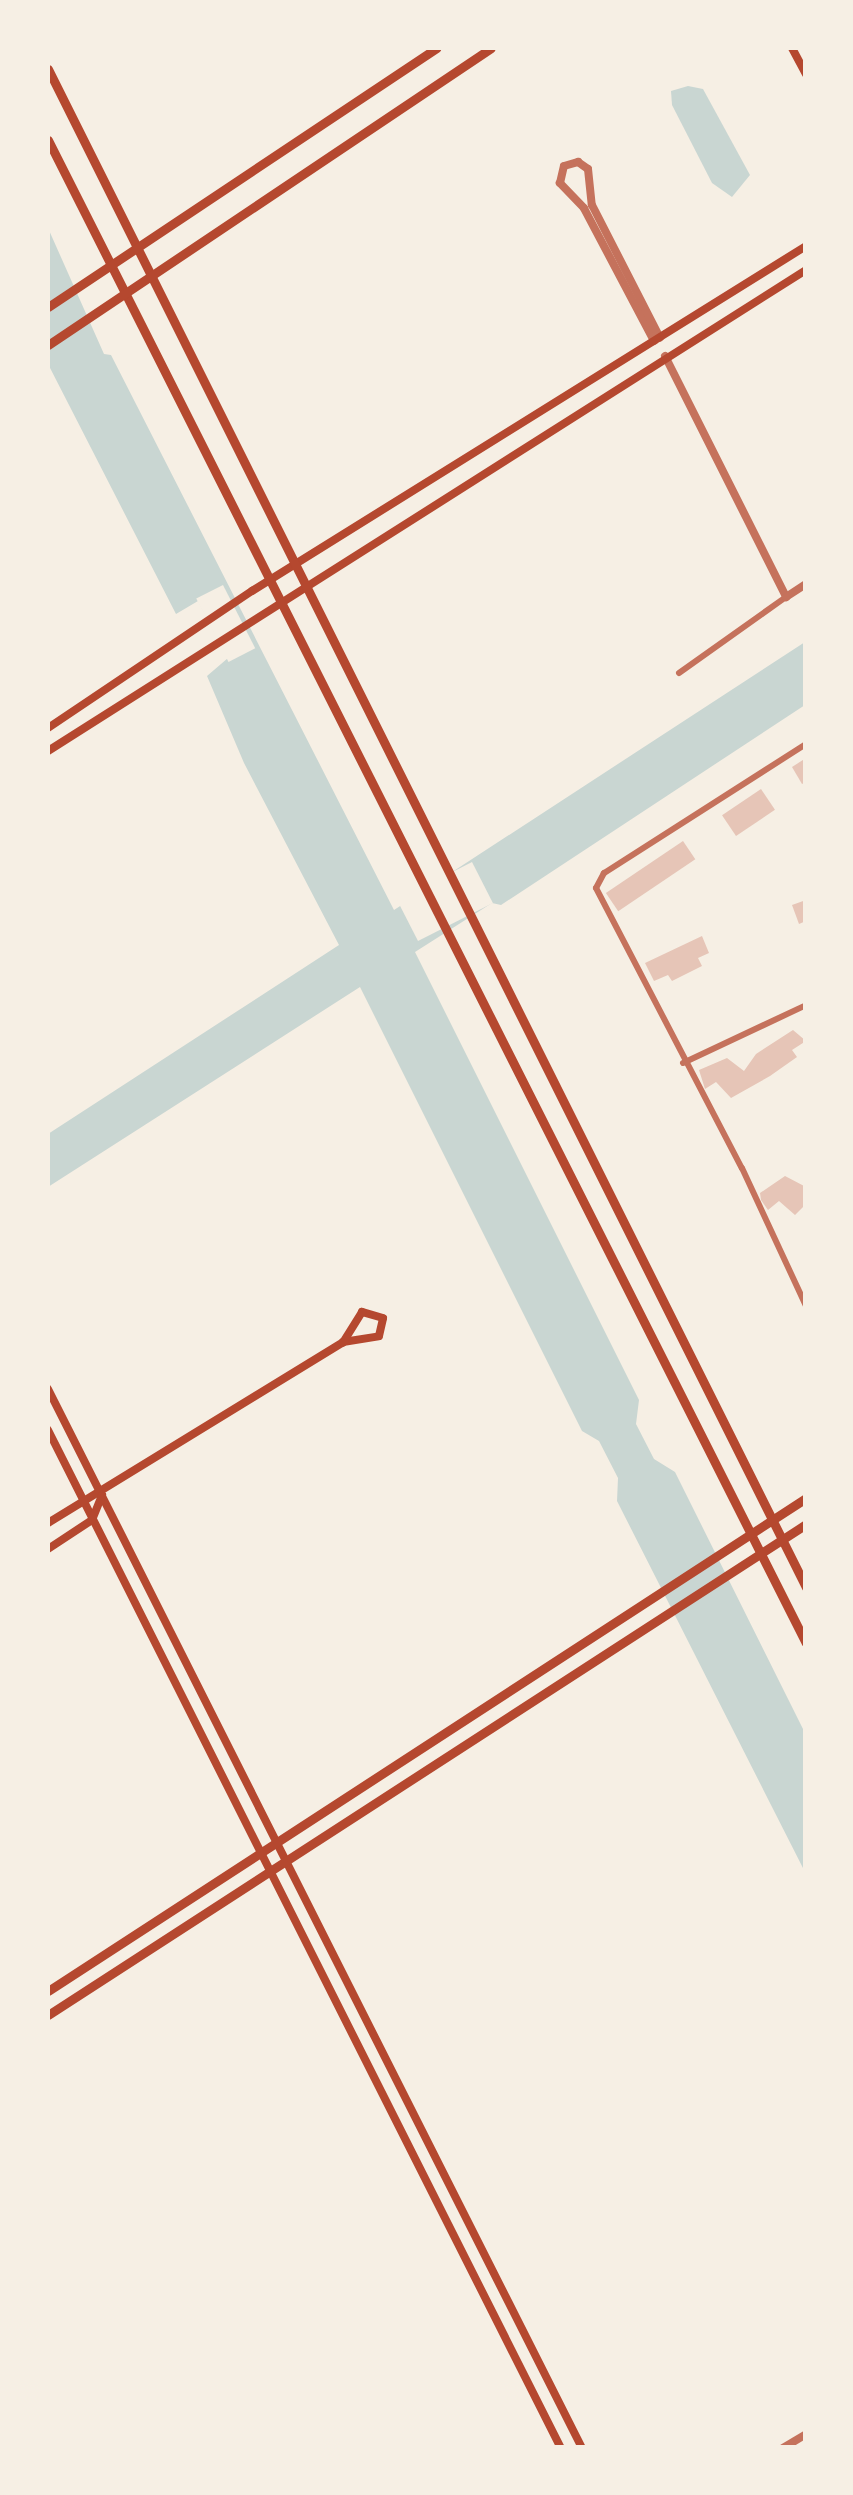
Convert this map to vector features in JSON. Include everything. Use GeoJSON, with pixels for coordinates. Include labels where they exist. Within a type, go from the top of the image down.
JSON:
{"type":"FeatureCollection","features":[{"type":"Feature","properties":{"kind":"main road"},"geometry":{"type":"LineString","coordinates":[[48,307],[436,48]]}},
{"type":"Feature","properties":{"kind":"main road"},"geometry":{"type":"LineString","coordinates":[[48,345],[491,48]]}},
{"type":"Feature","properties":{"kind":"main road"},"geometry":{"type":"LineString","coordinates":[[792,48],[806,74]]}},
{"type":"Feature","properties":{"kind":"main road"},"geometry":{"type":"LineString","coordinates":[[48,69],[448,878],[806,1587]]}},
{"type":"Feature","properties":{"kind":"main road"},"geometry":{"type":"LineString","coordinates":[[48,140],[277,602],[806,1643]]}},
{"type":"Feature","properties":{"kind":"main road"},"geometry":{"type":"LineString","coordinates":[[48,728],[232,604],[806,246]]}},
{"type":"Feature","properties":{"kind":"main road"},"geometry":{"type":"LineString","coordinates":[[48,751],[277,602],[806,270]]}},
{"type":"Feature","properties":{"kind":"main road"},"geometry":{"type":"LineString","coordinates":[[48,1524],[84,1501],[102,1495],[343,1342],[379,1336],[383,1318],[362,1312],[343,1342]]}},
{"type":"Feature","properties":{"kind":"main road"},"geometry":{"type":"LineString","coordinates":[[48,1389],[582,2448]]}},
{"type":"Feature","properties":{"kind":"main road"},"geometry":{"type":"LineString","coordinates":[[48,1430],[561,2448]]}},
{"type":"Feature","properties":{"kind":"main road"},"geometry":{"type":"LineString","coordinates":[[48,1548],[92,1520],[102,1495]]}},
{"type":"Feature","properties":{"kind":"main road"},"geometry":{"type":"LineString","coordinates":[[48,1991],[806,1498]]}},
{"type":"Feature","properties":{"kind":"main road"},"geometry":{"type":"LineString","coordinates":[[48,2015],[806,1524]]}},
{"type":"Feature","properties":{"kind":"street"},"geometry":{"type":"LineString","coordinates":[[578,162],[588,169],[592,204],[657,340],[584,208],[560,182],[564,166],[578,162]]}},
{"type":"Feature","properties":{"kind":"street"},"geometry":{"type":"LineString","coordinates":[[665,356],[786,596]]}},
{"type":"Feature","properties":{"kind":"street"},"geometry":{"type":"LineString","coordinates":[[679,673],[806,584]]}},
{"type":"Feature","properties":{"kind":"street"},"geometry":{"type":"LineString","coordinates":[[806,744],[598,880],[598,896],[683,1064],[742,1168],[806,1306]]}},
{"type":"Feature","properties":{"kind":"street"},"geometry":{"type":"LineString","coordinates":[[683,1064],[806,1005]]}},
{"type":"Feature","properties":{"kind":"street"},"geometry":{"type":"LineString","coordinates":[[783,2448],[806,2434]]}},
{"type":"Feature","properties":{"kind":"shaded area"},"geometry":{"type":"Polygon","coordinates":[[[688,86],[703,89],[750,175],[732,197],[712,183],[672,105],[671,91],[688,86]]]}},
{"type":"Feature","properties":{"kind":"shaded area"},"geometry":{"type":"Polygon","coordinates":[[[48,228],[104,354],[111,355],[394,910],[805,642],[805,705],[501,905],[492,903],[415,952],[639,1400],[636,1424],[654,1459],[675,1472],[805,1733],[805,1872],[617,1501],[618,1478],[599,1441],[582,1431],[360,987],[48,1187],[48,1134],[339,945],[244,763],[207,676],[228,658],[198,601],[176,614],[48,364],[48,228]]]}},
{"type":"Feature","properties":{"kind":"pier"},"geometry":{"type":"Polygon","coordinates":[[[223,585],[255,648],[229,662],[196,599],[223,585]]]}},
{"type":"Feature","properties":{"kind":"pier"},"geometry":{"type":"Polygon","coordinates":[[[472,862],[493,903],[418,941],[397,900],[472,862]]]}},
{"type":"Feature","properties":{"kind":"building"},"geometry":{"type":"Polygon","coordinates":[[[806,758],[806,782],[802,784],[792,767],[806,758]]]}},
{"type":"Feature","properties":{"kind":"building"},"geometry":{"type":"Polygon","coordinates":[[[761,789],[775,810],[736,836],[722,815],[761,789]]]}},
{"type":"Feature","properties":{"kind":"building"},"geometry":{"type":"Polygon","coordinates":[[[683,841],[695,859],[618,911],[606,893],[683,841]]]}},
{"type":"Feature","properties":{"kind":"building"},"geometry":{"type":"Polygon","coordinates":[[[806,900],[806,921],[799,924],[792,905],[806,900]]]}},
{"type":"Feature","properties":{"kind":"building"},"geometry":{"type":"Polygon","coordinates":[[[702,936],[709,953],[698,958],[702,966],[672,981],[668,975],[654,981],[645,963],[702,936]]]}},
{"type":"Feature","properties":{"kind":"building"},"geometry":{"type":"Polygon","coordinates":[[[793,1030],[806,1041],[792,1050],[797,1057],[770,1076],[731,1098],[716,1082],[705,1089],[699,1070],[727,1058],[744,1071],[756,1054],[793,1030]]]}},
{"type":"Feature","properties":{"kind":"building"},"geometry":{"type":"Polygon","coordinates":[[[785,1176],[806,1187],[806,1204],[795,1215],[779,1201],[768,1210],[761,1200],[760,1193],[785,1176]]]}}]}
